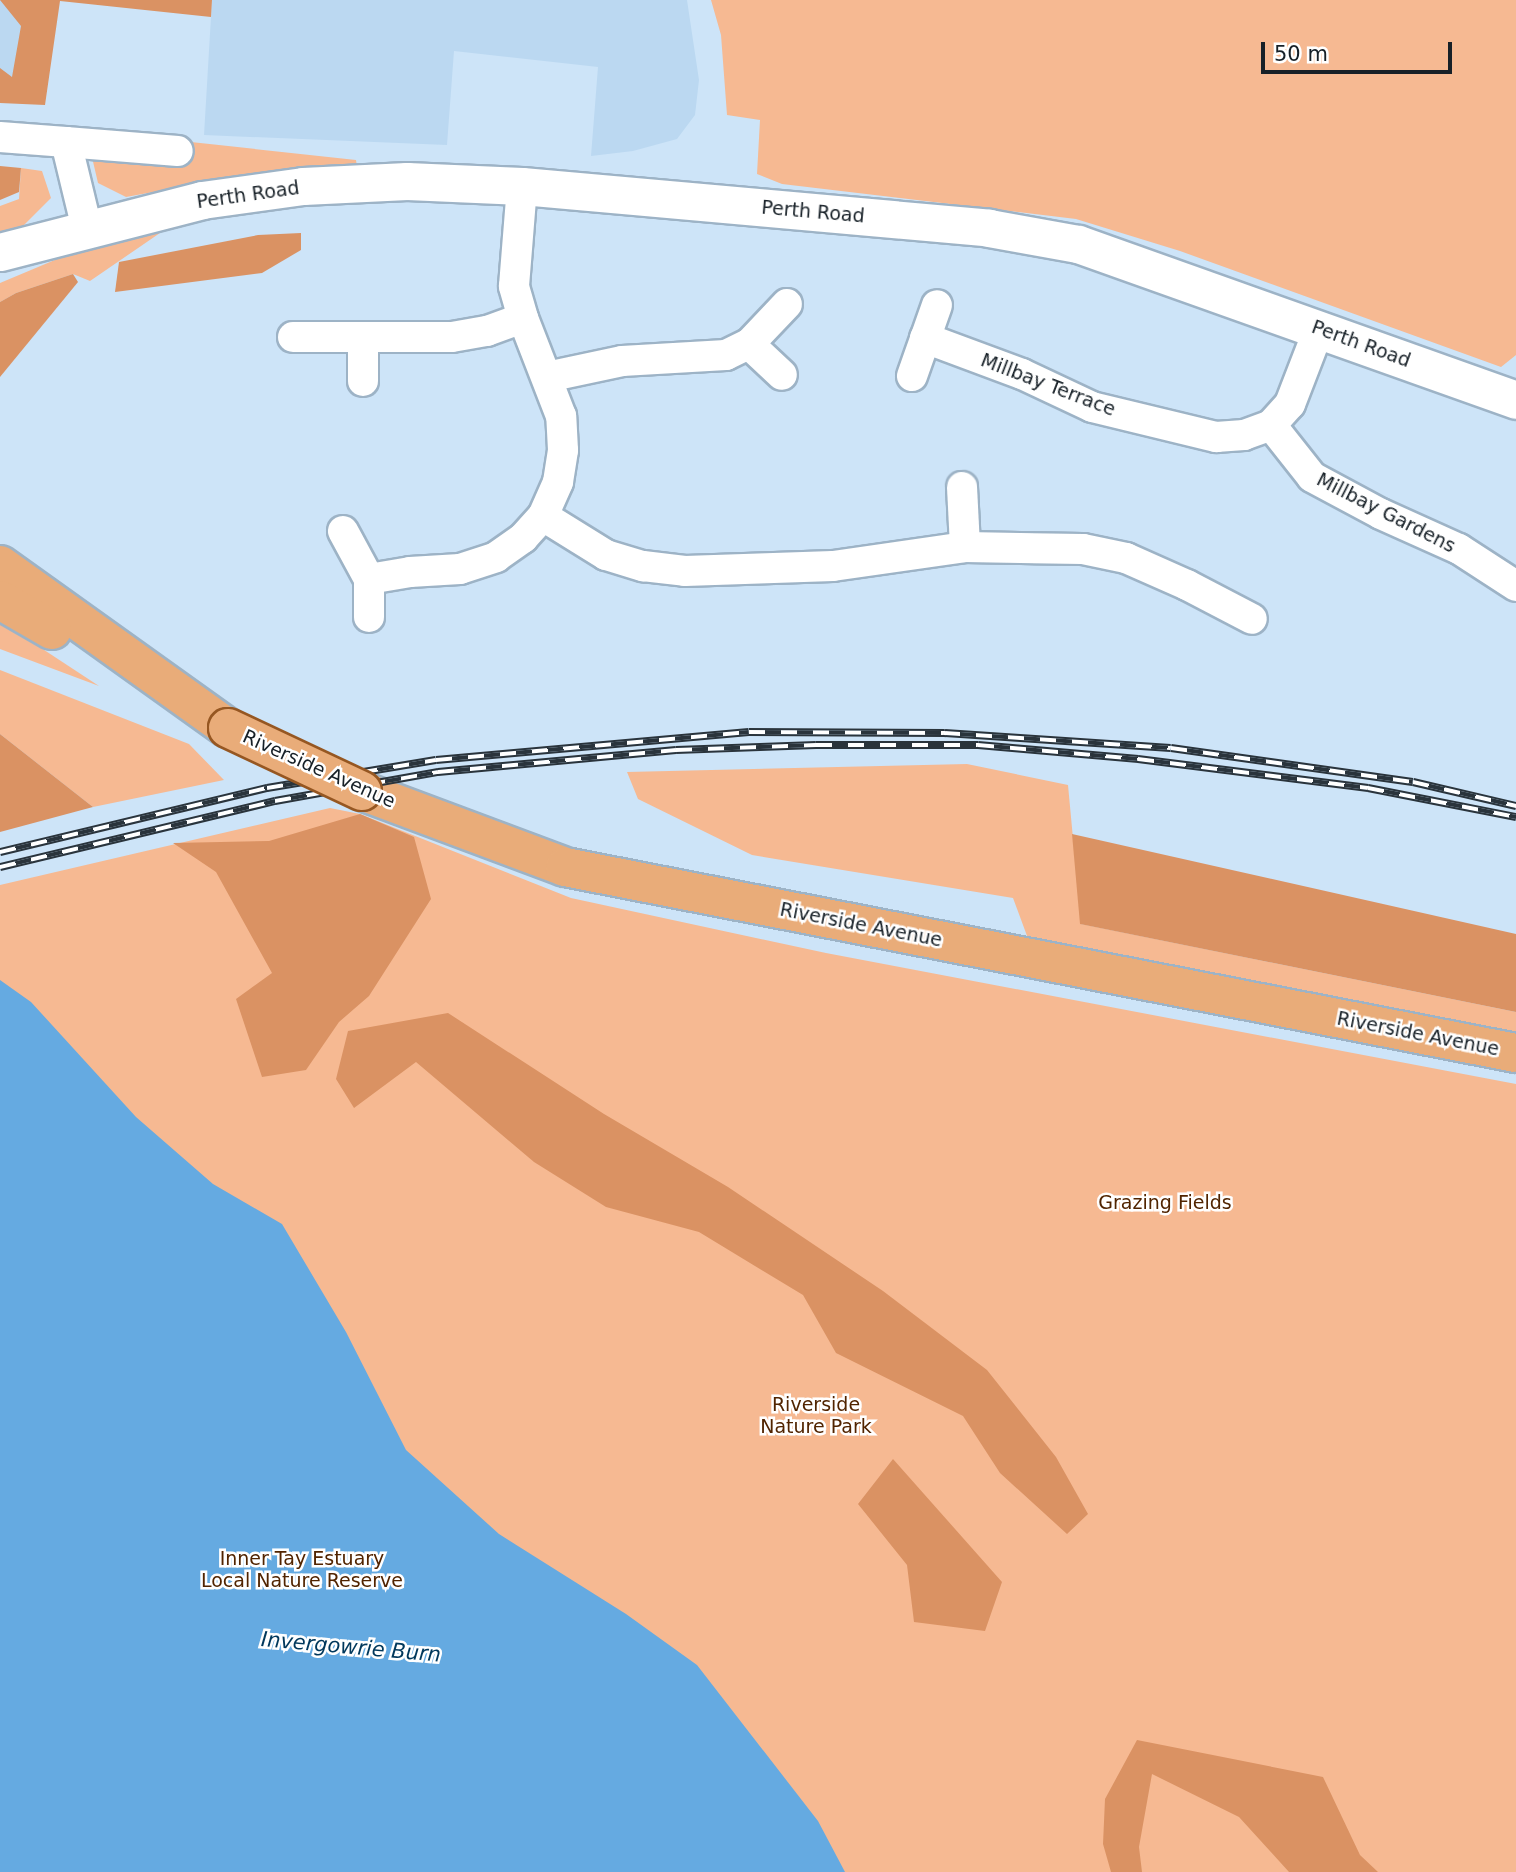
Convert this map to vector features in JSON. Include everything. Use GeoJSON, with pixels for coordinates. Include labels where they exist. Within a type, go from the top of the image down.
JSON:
{"type":"FeatureCollection","features":[{"type":"Feature","properties":{"kind":"main road","name":"Riverside Avenue"},"geometry":{"type":"LineString","coordinates":[[0,565],[228,728]]}},
{"type":"Feature","properties":{"kind":"main road","name":"Riverside Avenue"},"geometry":{"type":"LineString","coordinates":[[0,600],[152,689],[228,728],[362,791],[565,867],[1516,1053]]}},
{"type":"Feature","properties":{"kind":"street"},"geometry":{"type":"LineString","coordinates":[[0,137],[178,151]]}},
{"type":"Feature","properties":{"kind":"street"},"geometry":{"type":"LineString","coordinates":[[66,142],[87,229]]}},
{"type":"Feature","properties":{"kind":"street","name":"Perth Road"},"geometry":{"type":"LineString","coordinates":[[0,252],[202,200],[303,186],[407,181],[522,186],[1014,233],[1078,244],[1516,400]]}},
{"type":"Feature","properties":{"kind":"street"},"geometry":{"type":"LineString","coordinates":[[369,579],[410,572],[460,569],[496,557],[523,538],[542,516],[558,482],[563,450],[561,416],[523,318],[514,286],[522,186]]}},
{"type":"Feature","properties":{"kind":"street"},"geometry":{"type":"LineString","coordinates":[[547,377],[622,361],[726,355],[749,344],[787,304]]}},
{"type":"Feature","properties":{"kind":"street"},"geometry":{"type":"LineString","coordinates":[[912,376],[937,305]]}},
{"type":"Feature","properties":{"kind":"street"},"geometry":{"type":"LineString","coordinates":[[293,337],[452,337],[487,331],[523,318]]}},
{"type":"Feature","properties":{"kind":"street"},"geometry":{"type":"LineString","coordinates":[[1270,425],[1290,404],[1319,329]]}},
{"type":"Feature","properties":{"kind":"street"},"geometry":{"type":"LineString","coordinates":[[363,338],[363,381]]}},
{"type":"Feature","properties":{"kind":"street","name":"Millbay Terrace"},"geometry":{"type":"LineString","coordinates":[[925,338],[1022,374],[1093,407],[1216,438],[1244,435],[1270,425]]}},
{"type":"Feature","properties":{"kind":"street"},"geometry":{"type":"LineString","coordinates":[[749,344],[782,375]]}},
{"type":"Feature","properties":{"kind":"street","name":"Millbay Gardens"},"geometry":{"type":"LineString","coordinates":[[1270,425],[1311,477],[1381,514],[1459,549],[1516,586]]}},
{"type":"Feature","properties":{"kind":"street"},"geometry":{"type":"LineString","coordinates":[[961,487],[965,547]]}},
{"type":"Feature","properties":{"kind":"street"},"geometry":{"type":"LineString","coordinates":[[542,516],[606,555],[643,566],[685,571],[833,566],[965,547],[1083,548],[1126,558],[1187,585],[1252,619]]}},
{"type":"Feature","properties":{"kind":"street"},"geometry":{"type":"LineString","coordinates":[[343,531],[369,579],[369,617]]}},
{"type":"Feature","properties":{"kind":"shaded area"},"geometry":{"type":"Polygon","coordinates":[[[0,0],[29,0],[20,104],[0,80],[0,0]]]}},
{"type":"Feature","properties":{"kind":"shaded area"},"geometry":{"type":"Polygon","coordinates":[[[0,0],[212,0],[211,17],[60,1],[45,105],[0,103],[0,68],[12,77],[21,26],[0,0]]]}},
{"type":"Feature","properties":{"kind":"shaded area"},"geometry":{"type":"Polygon","coordinates":[[[212,0],[687,0],[699,80],[695,115],[677,139],[633,151],[591,156],[598,67],[454,51],[447,145],[204,135],[212,0]]]}},
{"type":"Feature","properties":{"kind":"shaded area"},"geometry":{"type":"Polygon","coordinates":[[[0,166],[21,168],[19,192],[0,200],[0,166]]]}},
{"type":"Feature","properties":{"kind":"shaded area"},"geometry":{"type":"Polygon","coordinates":[[[301,233],[301,250],[262,273],[115,292],[119,262],[258,235],[301,233]]]}},
{"type":"Feature","properties":{"kind":"shaded area"},"geometry":{"type":"Polygon","coordinates":[[[73,274],[78,282],[0,377],[0,302],[16,293],[73,274]]]}},
{"type":"Feature","properties":{"kind":"shaded area"},"geometry":{"type":"Polygon","coordinates":[[[0,734],[93,807],[0,832],[0,734]]]}},
{"type":"Feature","properties":{"kind":"shaded area"},"geometry":{"type":"Polygon","coordinates":[[[360,814],[414,837],[431,899],[369,996],[339,1022],[306,1070],[262,1077],[236,999],[272,973],[216,872],[173,843],[269,841],[360,814]]]}},
{"type":"Feature","properties":{"kind":"shaded area"},"geometry":{"type":"Polygon","coordinates":[[[1072,834],[1516,934],[1516,1012],[1080,924],[1072,834]]]}},
{"type":"Feature","properties":{"kind":"shaded area"},"geometry":{"type":"Polygon","coordinates":[[[448,1013],[604,1114],[728,1187],[883,1291],[987,1370],[1056,1457],[1088,1514],[1067,1534],[1000,1473],[963,1416],[836,1353],[803,1295],[699,1232],[606,1207],[534,1162],[416,1062],[354,1108],[336,1079],[348,1031],[448,1013]]]}},
{"type":"Feature","properties":{"kind":"shaded area"},"geometry":{"type":"Polygon","coordinates":[[[893,1459],[1002,1582],[985,1631],[914,1622],[907,1565],[858,1504],[893,1459]]]}},
{"type":"Feature","properties":{"kind":"shaded area"},"geometry":{"type":"Polygon","coordinates":[[[1137,1740],[1323,1777],[1360,1855],[1378,1872],[1289,1872],[1239,1817],[1152,1774],[1139,1847],[1142,1872],[1111,1872],[1103,1844],[1105,1799],[1137,1740]]]}},
{"type":"Feature","properties":{"kind":"green space"},"geometry":{"type":"Polygon","coordinates":[[[711,0],[1516,0],[1516,355],[1501,367],[1180,251],[1076,219],[782,184],[757,174],[760,120],[727,115],[721,35],[711,0]]]}},
{"type":"Feature","properties":{"kind":"green space"},"geometry":{"type":"Polygon","coordinates":[[[163,139],[356,160],[357,167],[235,177],[126,197],[98,183],[91,153],[163,139]]]}},
{"type":"Feature","properties":{"kind":"green space"},"geometry":{"type":"Polygon","coordinates":[[[21,168],[42,171],[51,198],[23,226],[0,233],[0,206],[19,199],[21,168]]]}},
{"type":"Feature","properties":{"kind":"green space"},"geometry":{"type":"Polygon","coordinates":[[[176,222],[90,281],[73,274],[16,293],[0,302],[0,283],[100,241],[176,222]]]}},
{"type":"Feature","properties":{"kind":"green space"},"geometry":{"type":"Polygon","coordinates":[[[0,621],[99,686],[0,649],[0,621]]]}},
{"type":"Feature","properties":{"kind":"green space"},"geometry":{"type":"Polygon","coordinates":[[[0,670],[189,744],[224,780],[93,807],[0,734],[0,670]]]}},
{"type":"Feature","properties":{"kind":"green space"},"geometry":{"type":"Polygon","coordinates":[[[967,764],[1068,785],[1081,924],[1516,1012],[1516,1035],[1030,944],[1013,898],[752,855],[638,799],[627,772],[967,764]]]}},
{"type":"Feature","properties":{"kind":"green space","name":"Riverside Nature Park"},"geometry":{"type":"Polygon","coordinates":[[[330,808],[360,814],[571,898],[826,953],[1516,1084],[1516,1872],[0,1872],[0,885],[330,808]]]}},
{"type":"Feature","properties":{"kind":"water","name":"Inner Tay Estuary Local Nature Reserve"},"geometry":{"type":"Polygon","coordinates":[[[0,980],[31,1002],[136,1117],[213,1184],[282,1224],[346,1332],[406,1450],[499,1534],[626,1614],[697,1665],[818,1821],[845,1872],[0,1872],[0,980]]]}},
{"type":"Feature","properties":{"kind":"railway"},"geometry":{"type":"LineString","coordinates":[[0,852],[267,788],[436,760],[749,732],[944,733],[1171,748],[1413,782],[1516,806]]}},
{"type":"Feature","properties":{"kind":"railway"},"geometry":{"type":"LineString","coordinates":[[0,867],[275,801],[438,772],[676,750],[816,745],[978,745],[1138,759],[1368,788],[1516,817]]}},
{"type":"Feature","properties":{"kind":"park label","name":"Grazing Fields"},"geometry":{"type":"Point","coordinates":[1165,1203]}},
{"type":"Feature","properties":{"kind":"water label","name":"Invergowrie Burn"},"geometry":{"type":"Point","coordinates":[351,1647]}}]}
